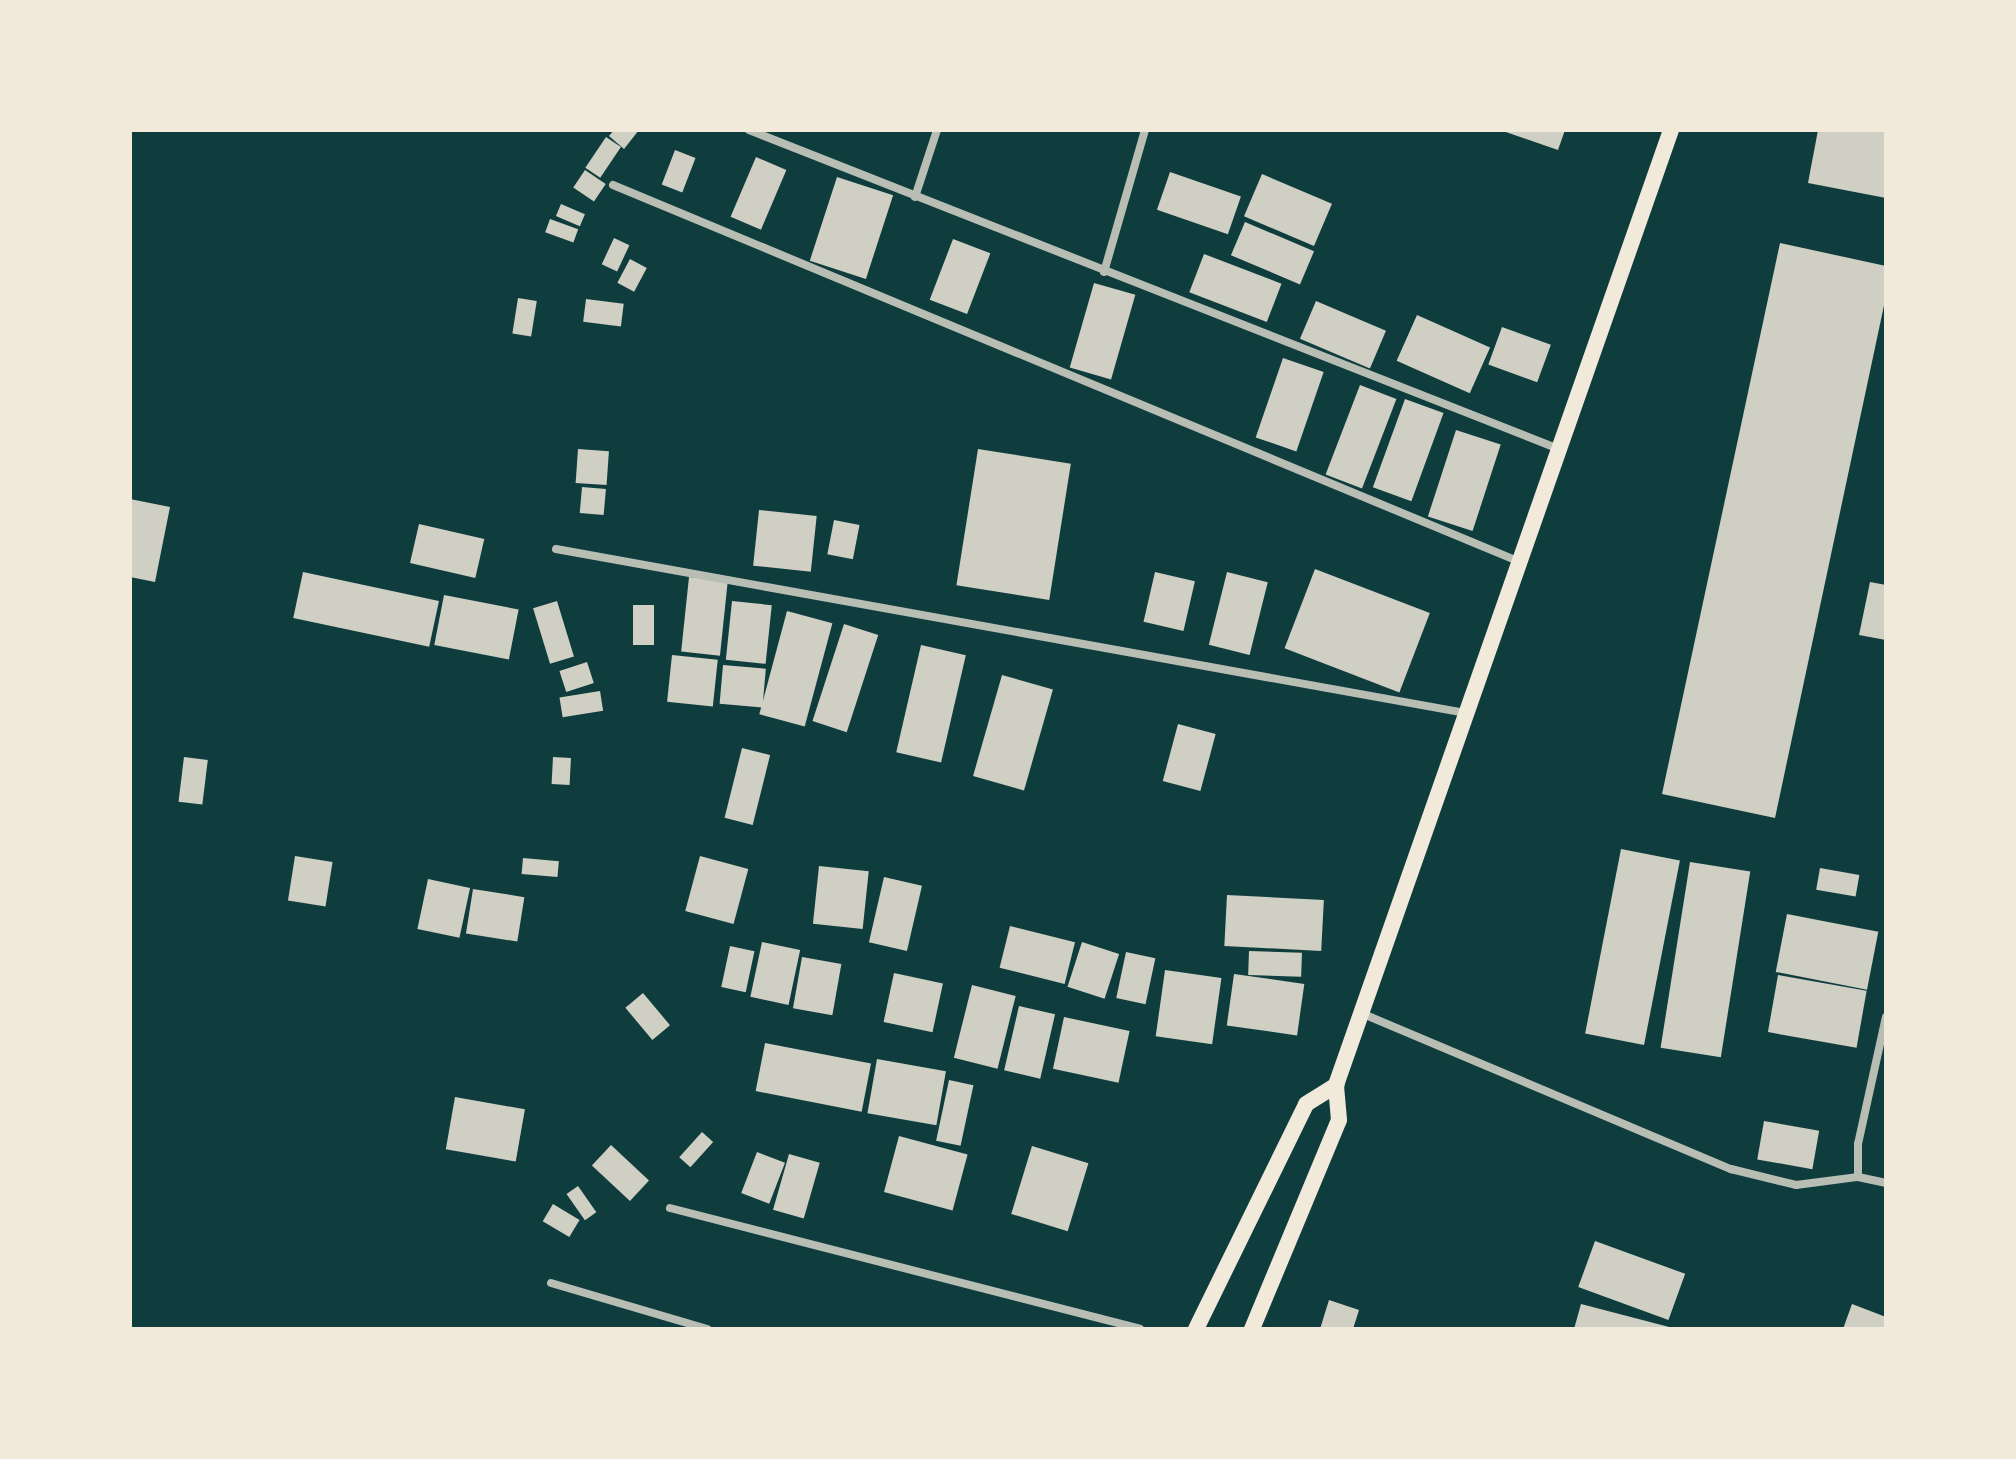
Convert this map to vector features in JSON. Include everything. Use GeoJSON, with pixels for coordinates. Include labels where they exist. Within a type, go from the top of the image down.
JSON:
{"type":"FeatureCollection","features":[{"type":"Feature","properties":{"kind":"main road"},"geometry":{"type":"LineString","coordinates":[[1252,1329],[1339,1120],[1336,1085],[1671,130]]}},
{"type":"Feature","properties":{"kind":"main road"},"geometry":{"type":"LineString","coordinates":[[1196,1329],[1306,1104],[1336,1085]]}},
{"type":"Feature","properties":{"kind":"street"},"geometry":{"type":"LineString","coordinates":[[749,130],[1559,449]]}},
{"type":"Feature","properties":{"kind":"street"},"geometry":{"type":"LineString","coordinates":[[915,197],[937,130]]}},
{"type":"Feature","properties":{"kind":"street"},"geometry":{"type":"LineString","coordinates":[[1104,272],[1145,130]]}},
{"type":"Feature","properties":{"kind":"street"},"geometry":{"type":"LineString","coordinates":[[613,185],[1520,562]]}},
{"type":"Feature","properties":{"kind":"street"},"geometry":{"type":"LineString","coordinates":[[556,549],[1466,713]]}},
{"type":"Feature","properties":{"kind":"street"},"geometry":{"type":"LineString","coordinates":[[1361,1013],[1731,1169],[1796,1185],[1858,1177],[1886,1183]]}},
{"type":"Feature","properties":{"kind":"street"},"geometry":{"type":"LineString","coordinates":[[1858,1177],[1858,1144],[1886,1017]]}},
{"type":"Feature","properties":{"kind":"street"},"geometry":{"type":"LineString","coordinates":[[670,1208],[1140,1329]]}},
{"type":"Feature","properties":{"kind":"street"},"geometry":{"type":"LineString","coordinates":[[551,1283],[707,1329]]}},
{"type":"Feature","properties":{"kind":"building"},"geometry":{"type":"Polygon","coordinates":[[[614,130],[639,130],[624,149],[609,136],[614,130]]]}},
{"type":"Feature","properties":{"kind":"building"},"geometry":{"type":"Polygon","coordinates":[[[1500,130],[1565,130],[1558,150],[1500,130]]]}},
{"type":"Feature","properties":{"kind":"building"},"geometry":{"type":"Polygon","coordinates":[[[1818,130],[1886,130],[1886,198],[1808,183],[1818,130]]]}},
{"type":"Feature","properties":{"kind":"building"},"geometry":{"type":"Polygon","coordinates":[[[606,137],[621,147],[600,178],[585,168],[606,137]]]}},
{"type":"Feature","properties":{"kind":"building"},"geometry":{"type":"Polygon","coordinates":[[[675,150],[696,158],[682,192],[662,185],[675,150]]]}},
{"type":"Feature","properties":{"kind":"building"},"geometry":{"type":"Polygon","coordinates":[[[756,157],[786,170],[761,230],[731,217],[756,157]]]}},
{"type":"Feature","properties":{"kind":"building"},"geometry":{"type":"Polygon","coordinates":[[[585,170],[606,184],[594,201],[573,187],[585,170]]]}},
{"type":"Feature","properties":{"kind":"building"},"geometry":{"type":"Polygon","coordinates":[[[1170,172],[1241,196],[1228,234],[1157,210],[1170,172]]]}},
{"type":"Feature","properties":{"kind":"building"},"geometry":{"type":"Polygon","coordinates":[[[1262,174],[1332,204],[1314,246],[1244,216],[1262,174]]]}},
{"type":"Feature","properties":{"kind":"building"},"geometry":{"type":"Polygon","coordinates":[[[837,177],[893,195],[866,279],[810,261],[837,177]]]}},
{"type":"Feature","properties":{"kind":"building"},"geometry":{"type":"Polygon","coordinates":[[[561,204],[585,214],[580,226],[556,216],[561,204]]]}},
{"type":"Feature","properties":{"kind":"building"},"geometry":{"type":"Polygon","coordinates":[[[550,219],[578,229],[573,242],[545,232],[550,219]]]}},
{"type":"Feature","properties":{"kind":"building"},"geometry":{"type":"Polygon","coordinates":[[[1245,222],[1314,251],[1300,284],[1231,255],[1245,222]]]}},
{"type":"Feature","properties":{"kind":"building"},"geometry":{"type":"Polygon","coordinates":[[[614,238],[629,245],[617,271],[602,264],[614,238]]]}},
{"type":"Feature","properties":{"kind":"building"},"geometry":{"type":"Polygon","coordinates":[[[953,239],[990,253],[967,314],[930,300],[953,239]]]}},
{"type":"Feature","properties":{"kind":"building"},"geometry":{"type":"Polygon","coordinates":[[[1780,243],[1886,266],[1886,296],[1775,818],[1662,794],[1780,243]]]}},
{"type":"Feature","properties":{"kind":"building"},"geometry":{"type":"Polygon","coordinates":[[[1204,254],[1281,284],[1267,322],[1189,292],[1204,254]]]}},
{"type":"Feature","properties":{"kind":"building"},"geometry":{"type":"Polygon","coordinates":[[[630,259],[647,268],[634,292],[617,283],[630,259]]]}},
{"type":"Feature","properties":{"kind":"building"},"geometry":{"type":"Polygon","coordinates":[[[1094,283],[1135,295],[1111,379],[1070,368],[1094,283]]]}},
{"type":"Feature","properties":{"kind":"building"},"geometry":{"type":"Polygon","coordinates":[[[518,298],[537,301],[531,337],[512,334],[518,298]]]}},
{"type":"Feature","properties":{"kind":"building"},"geometry":{"type":"Polygon","coordinates":[[[586,299],[624,304],[621,326],[583,322],[586,299]]]}},
{"type":"Feature","properties":{"kind":"building"},"geometry":{"type":"Polygon","coordinates":[[[1316,301],[1386,331],[1370,368],[1300,339],[1316,301]]]}},
{"type":"Feature","properties":{"kind":"building"},"geometry":{"type":"Polygon","coordinates":[[[1417,315],[1490,348],[1470,393],[1397,361],[1417,315]]]}},
{"type":"Feature","properties":{"kind":"building"},"geometry":{"type":"Polygon","coordinates":[[[1502,327],[1551,345],[1537,382],[1488,365],[1502,327]]]}},
{"type":"Feature","properties":{"kind":"building"},"geometry":{"type":"Polygon","coordinates":[[[1283,358],[1324,372],[1296,451],[1256,437],[1283,358]]]}},
{"type":"Feature","properties":{"kind":"building"},"geometry":{"type":"Polygon","coordinates":[[[1360,385],[1396,399],[1362,489],[1326,475],[1360,385]]]}},
{"type":"Feature","properties":{"kind":"building"},"geometry":{"type":"Polygon","coordinates":[[[1405,399],[1444,413],[1411,501],[1373,487],[1405,399]]]}},
{"type":"Feature","properties":{"kind":"building"},"geometry":{"type":"Polygon","coordinates":[[[1456,430],[1501,445],[1473,531],[1428,517],[1456,430]]]}},
{"type":"Feature","properties":{"kind":"building"},"geometry":{"type":"Polygon","coordinates":[[[578,449],[609,451],[607,485],[576,483],[578,449]]]}},
{"type":"Feature","properties":{"kind":"building"},"geometry":{"type":"Polygon","coordinates":[[[978,449],[1071,464],[1049,600],[956,585],[978,449]]]}},
{"type":"Feature","properties":{"kind":"building"},"geometry":{"type":"Polygon","coordinates":[[[582,487],[606,489],[604,515],[580,513],[582,487]]]}},
{"type":"Feature","properties":{"kind":"building"},"geometry":{"type":"Polygon","coordinates":[[[130,499],[170,507],[155,582],[130,577],[130,499]]]}},
{"type":"Feature","properties":{"kind":"building"},"geometry":{"type":"Polygon","coordinates":[[[759,510],[817,516],[811,572],[753,566],[759,510]]]}},
{"type":"Feature","properties":{"kind":"building"},"geometry":{"type":"Polygon","coordinates":[[[834,520],[860,525],[853,559],[827,554],[834,520]]]}},
{"type":"Feature","properties":{"kind":"building"},"geometry":{"type":"Polygon","coordinates":[[[419,524],[484,539],[475,578],[410,563],[419,524]]]}},
{"type":"Feature","properties":{"kind":"building"},"geometry":{"type":"Polygon","coordinates":[[[1315,569],[1430,613],[1399,692],[1285,648],[1315,569]]]}},
{"type":"Feature","properties":{"kind":"building"},"geometry":{"type":"Polygon","coordinates":[[[303,572],[439,601],[429,647],[293,618],[303,572]]]}},
{"type":"Feature","properties":{"kind":"building"},"geometry":{"type":"Polygon","coordinates":[[[1155,572],[1195,581],[1183,631],[1144,622],[1155,572]]]}},
{"type":"Feature","properties":{"kind":"building"},"geometry":{"type":"Polygon","coordinates":[[[1227,572],[1268,582],[1250,655],[1209,645],[1227,572]]]}},
{"type":"Feature","properties":{"kind":"building"},"geometry":{"type":"Polygon","coordinates":[[[689,577],[728,581],[720,656],[681,652],[689,577]]]}},
{"type":"Feature","properties":{"kind":"building"},"geometry":{"type":"Polygon","coordinates":[[[1870,582],[1886,585],[1886,640],[1859,635],[1870,582]]]}},
{"type":"Feature","properties":{"kind":"building"},"geometry":{"type":"Polygon","coordinates":[[[444,595],[519,610],[509,660],[434,645],[444,595]]]}},
{"type":"Feature","properties":{"kind":"building"},"geometry":{"type":"Polygon","coordinates":[[[557,601],[574,656],[550,664],[533,608],[557,601]]]}},
{"type":"Feature","properties":{"kind":"building"},"geometry":{"type":"Polygon","coordinates":[[[732,601],[772,605],[766,664],[726,660],[732,601]]]}},
{"type":"Feature","properties":{"kind":"building"},"geometry":{"type":"Polygon","coordinates":[[[633,605],[654,605],[654,645],[633,645],[633,605]]]}},
{"type":"Feature","properties":{"kind":"building"},"geometry":{"type":"Polygon","coordinates":[[[787,611],[832,623],[805,727],[759,714],[787,611]]]}},
{"type":"Feature","properties":{"kind":"building"},"geometry":{"type":"Polygon","coordinates":[[[844,624],[878,635],[847,732],[812,721],[844,624]]]}},
{"type":"Feature","properties":{"kind":"building"},"geometry":{"type":"Polygon","coordinates":[[[921,645],[966,655],[941,763],[896,752],[921,645]]]}},
{"type":"Feature","properties":{"kind":"building"},"geometry":{"type":"Polygon","coordinates":[[[672,655],[718,660],[713,707],[667,702],[672,655]]]}},
{"type":"Feature","properties":{"kind":"building"},"geometry":{"type":"Polygon","coordinates":[[[587,662],[594,683],[566,692],[559,671],[587,662]]]}},
{"type":"Feature","properties":{"kind":"building"},"geometry":{"type":"Polygon","coordinates":[[[723,665],[766,669],[762,708],[720,704],[723,665]]]}},
{"type":"Feature","properties":{"kind":"building"},"geometry":{"type":"Polygon","coordinates":[[[1002,675],[1053,690],[1024,791],[973,776],[1002,675]]]}},
{"type":"Feature","properties":{"kind":"building"},"geometry":{"type":"Polygon","coordinates":[[[600,691],[603,711],[563,717],[560,697],[600,691]]]}},
{"type":"Feature","properties":{"kind":"building"},"geometry":{"type":"Polygon","coordinates":[[[1178,724],[1216,734],[1200,791],[1163,781],[1178,724]]]}},
{"type":"Feature","properties":{"kind":"building"},"geometry":{"type":"Polygon","coordinates":[[[742,748],[770,755],[753,825],[725,818],[742,748]]]}},
{"type":"Feature","properties":{"kind":"building"},"geometry":{"type":"Polygon","coordinates":[[[184,757],[208,760],[202,805],[179,802],[184,757]]]}},
{"type":"Feature","properties":{"kind":"building"},"geometry":{"type":"Polygon","coordinates":[[[553,757],[571,758],[570,785],[552,784],[553,757]]]}},
{"type":"Feature","properties":{"kind":"building"},"geometry":{"type":"Polygon","coordinates":[[[1621,849],[1680,860],[1644,1045],[1585,1034],[1621,849]]]}},
{"type":"Feature","properties":{"kind":"building"},"geometry":{"type":"Polygon","coordinates":[[[295,856],[333,862],[325,906],[288,900],[295,856]]]}},
{"type":"Feature","properties":{"kind":"building"},"geometry":{"type":"Polygon","coordinates":[[[700,856],[748,869],[734,924],[685,911],[700,856]]]}},
{"type":"Feature","properties":{"kind":"building"},"geometry":{"type":"Polygon","coordinates":[[[523,858],[559,861],[557,877],[522,874],[523,858]]]}},
{"type":"Feature","properties":{"kind":"building"},"geometry":{"type":"Polygon","coordinates":[[[1690,862],[1750,872],[1721,1057],[1661,1048],[1690,862]]]}},
{"type":"Feature","properties":{"kind":"building"},"geometry":{"type":"Polygon","coordinates":[[[819,866],[869,871],[863,929],[813,924],[819,866]]]}},
{"type":"Feature","properties":{"kind":"building"},"geometry":{"type":"Polygon","coordinates":[[[1820,868],[1859,875],[1856,897],[1816,890],[1820,868]]]}},
{"type":"Feature","properties":{"kind":"building"},"geometry":{"type":"Polygon","coordinates":[[[884,877],[922,886],[907,951],[869,942],[884,877]]]}},
{"type":"Feature","properties":{"kind":"building"},"geometry":{"type":"Polygon","coordinates":[[[428,879],[470,888],[459,938],[417,929],[428,879]]]}},
{"type":"Feature","properties":{"kind":"building"},"geometry":{"type":"Polygon","coordinates":[[[473,889],[524,897],[517,942],[466,933],[473,889]]]}},
{"type":"Feature","properties":{"kind":"building"},"geometry":{"type":"Polygon","coordinates":[[[1227,895],[1324,900],[1321,951],[1224,946],[1227,895]]]}},
{"type":"Feature","properties":{"kind":"building"},"geometry":{"type":"Polygon","coordinates":[[[1787,914],[1878,932],[1867,990],[1776,972],[1787,914]]]}},
{"type":"Feature","properties":{"kind":"building"},"geometry":{"type":"Polygon","coordinates":[[[1010,926],[1075,942],[1065,984],[1000,968],[1010,926]]]}},
{"type":"Feature","properties":{"kind":"building"},"geometry":{"type":"Polygon","coordinates":[[[762,942],[800,950],[789,1005],[750,997],[762,942]]]}},
{"type":"Feature","properties":{"kind":"building"},"geometry":{"type":"Polygon","coordinates":[[[1082,942],[1119,954],[1105,999],[1067,987],[1082,942]]]}},
{"type":"Feature","properties":{"kind":"building"},"geometry":{"type":"Polygon","coordinates":[[[730,946],[754,951],[746,992],[721,987],[730,946]]]}},
{"type":"Feature","properties":{"kind":"building"},"geometry":{"type":"Polygon","coordinates":[[[1249,951],[1302,953],[1301,977],[1248,975],[1249,951]]]}},
{"type":"Feature","properties":{"kind":"building"},"geometry":{"type":"Polygon","coordinates":[[[1126,952],[1155,958],[1146,1004],[1116,998],[1126,952]]]}},
{"type":"Feature","properties":{"kind":"building"},"geometry":{"type":"Polygon","coordinates":[[[802,957],[841,964],[832,1015],[793,1008],[802,957]]]}},
{"type":"Feature","properties":{"kind":"building"},"geometry":{"type":"Polygon","coordinates":[[[1165,970],[1221,978],[1212,1044],[1156,1036],[1165,970]]]}},
{"type":"Feature","properties":{"kind":"building"},"geometry":{"type":"Polygon","coordinates":[[[894,973],[943,983],[933,1032],[884,1022],[894,973]]]}},
{"type":"Feature","properties":{"kind":"building"},"geometry":{"type":"Polygon","coordinates":[[[1234,974],[1304,984],[1297,1035],[1227,1025],[1234,974]]]}},
{"type":"Feature","properties":{"kind":"building"},"geometry":{"type":"Polygon","coordinates":[[[1778,975],[1867,991],[1857,1048],[1768,1032],[1778,975]]]}},
{"type":"Feature","properties":{"kind":"building"},"geometry":{"type":"Polygon","coordinates":[[[972,985],[1016,996],[998,1069],[954,1058],[972,985]]]}},
{"type":"Feature","properties":{"kind":"building"},"geometry":{"type":"Polygon","coordinates":[[[643,993],[670,1025],[652,1040],[625,1008],[643,993]]]}},
{"type":"Feature","properties":{"kind":"building"},"geometry":{"type":"Polygon","coordinates":[[[1019,1006],[1055,1014],[1040,1079],[1004,1070],[1019,1006]]]}},
{"type":"Feature","properties":{"kind":"building"},"geometry":{"type":"Polygon","coordinates":[[[1064,1017],[1130,1031],[1119,1083],[1053,1069],[1064,1017]]]}},
{"type":"Feature","properties":{"kind":"building"},"geometry":{"type":"Polygon","coordinates":[[[765,1043],[871,1064],[862,1112],[756,1091],[765,1043]]]}},
{"type":"Feature","properties":{"kind":"building"},"geometry":{"type":"Polygon","coordinates":[[[877,1059],[946,1071],[936,1125],[867,1113],[877,1059]]]}},
{"type":"Feature","properties":{"kind":"building"},"geometry":{"type":"Polygon","coordinates":[[[949,1080],[973,1085],[961,1146],[936,1141],[949,1080]]]}},
{"type":"Feature","properties":{"kind":"building"},"geometry":{"type":"Polygon","coordinates":[[[455,1097],[525,1109],[516,1162],[446,1149],[455,1097]]]}},
{"type":"Feature","properties":{"kind":"building"},"geometry":{"type":"Polygon","coordinates":[[[1764,1121],[1819,1131],[1812,1169],[1757,1159],[1764,1121]]]}},
{"type":"Feature","properties":{"kind":"building"},"geometry":{"type":"Polygon","coordinates":[[[702,1132],[713,1142],[690,1167],[679,1157],[702,1132]]]}},
{"type":"Feature","properties":{"kind":"building"},"geometry":{"type":"Polygon","coordinates":[[[899,1136],[968,1154],[953,1210],[884,1192],[899,1136]]]}},
{"type":"Feature","properties":{"kind":"building"},"geometry":{"type":"Polygon","coordinates":[[[611,1145],[649,1180],[630,1201],[592,1165],[611,1145]]]}},
{"type":"Feature","properties":{"kind":"building"},"geometry":{"type":"Polygon","coordinates":[[[1032,1146],[1088,1163],[1068,1231],[1011,1214],[1032,1146]]]}},
{"type":"Feature","properties":{"kind":"building"},"geometry":{"type":"Polygon","coordinates":[[[757,1152],[785,1163],[769,1204],[741,1193],[757,1152]]]}},
{"type":"Feature","properties":{"kind":"building"},"geometry":{"type":"Polygon","coordinates":[[[789,1154],[820,1163],[804,1219],[773,1210],[789,1154]]]}},
{"type":"Feature","properties":{"kind":"building"},"geometry":{"type":"Polygon","coordinates":[[[578,1186],[596,1212],[585,1220],[567,1194],[578,1186]]]}},
{"type":"Feature","properties":{"kind":"building"},"geometry":{"type":"Polygon","coordinates":[[[553,1204],[580,1220],[569,1237],[543,1221],[553,1204]]]}},
{"type":"Feature","properties":{"kind":"building"},"geometry":{"type":"Polygon","coordinates":[[[1595,1241],[1685,1274],[1668,1320],[1578,1287],[1595,1241]]]}},
{"type":"Feature","properties":{"kind":"building"},"geometry":{"type":"Polygon","coordinates":[[[1329,1300],[1359,1310],[1353,1329],[1320,1329],[1329,1300]]]}},
{"type":"Feature","properties":{"kind":"building"},"geometry":{"type":"Polygon","coordinates":[[[1581,1304],[1673,1328],[1673,1329],[1574,1329],[1581,1304]]]}},
{"type":"Feature","properties":{"kind":"building"},"geometry":{"type":"Polygon","coordinates":[[[1852,1304],[1886,1317],[1886,1329],[1843,1329],[1852,1304]]]}}]}
